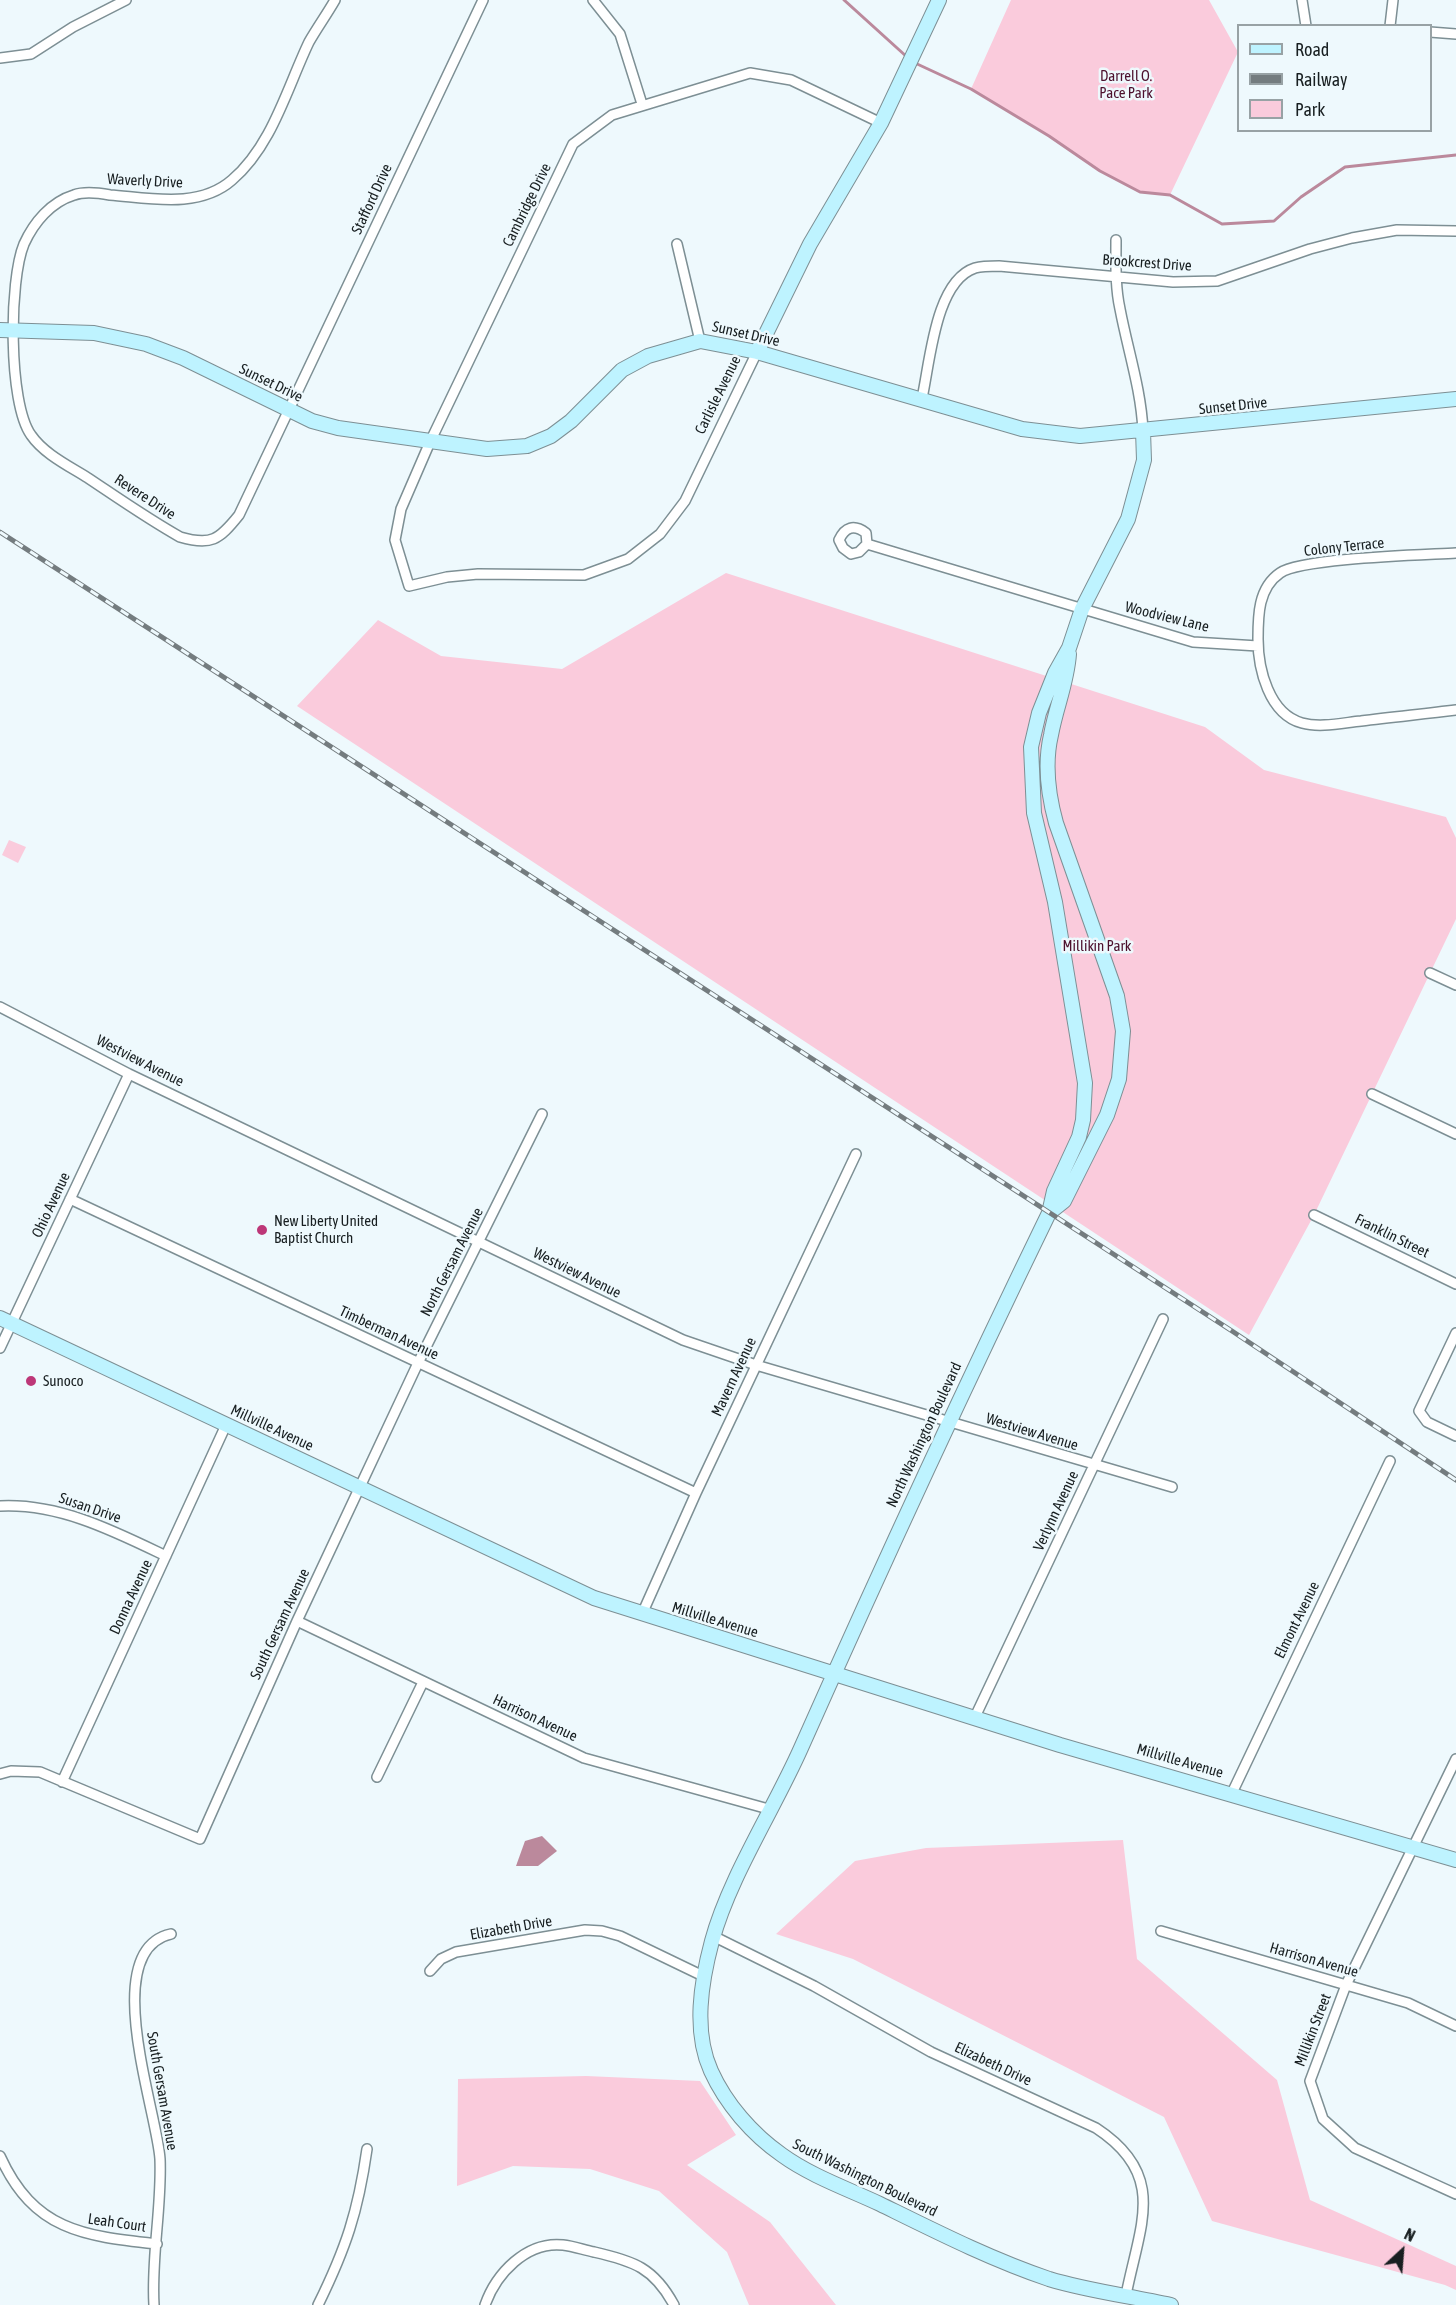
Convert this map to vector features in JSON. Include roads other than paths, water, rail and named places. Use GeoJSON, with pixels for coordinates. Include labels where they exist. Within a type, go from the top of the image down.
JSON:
{"type":"FeatureCollection","features":[{"type":"Feature","properties":{"kind":"street"},"geometry":{"type":"LineString","coordinates":[[0,58],[31,54],[73,27],[126,0]]}},
{"type":"Feature","properties":{"kind":"street","name":"Waverly Drive"},"geometry":{"type":"LineString","coordinates":[[7,330],[17,266],[24,244],[36,222],[55,203],[75,194],[188,199],[209,194],[231,182],[249,164],[264,140],[310,40],[335,0]]}},
{"type":"Feature","properties":{"kind":"street","name":"Stafford Drive"},"geometry":{"type":"LineString","coordinates":[[289,410],[483,0]]}},
{"type":"Feature","properties":{"kind":"street"},"geometry":{"type":"LineString","coordinates":[[593,0],[620,34],[642,104]]}},
{"type":"Feature","properties":{"kind":"street","name":"Carlisle Avenue"},"geometry":{"type":"LineString","coordinates":[[409,586],[447,577],[478,574],[584,575],[628,560],[660,534],[685,501],[810,244],[881,123],[939,0]]}},
{"type":"Feature","properties":{"kind":"street"},"geometry":{"type":"LineString","coordinates":[[1302,0],[1306,24]]}},
{"type":"Feature","properties":{"kind":"street"},"geometry":{"type":"LineString","coordinates":[[1390,24],[1393,0]]}},
{"type":"Feature","properties":{"kind":"street"},"geometry":{"type":"LineString","coordinates":[[1432,32],[1456,34]]}},
{"type":"Feature","properties":{"kind":"street","name":"Cambridge Drive"},"geometry":{"type":"LineString","coordinates":[[409,586],[395,540],[396,526],[430,442],[573,144],[612,115],[750,73],[791,80],[881,123]]}},
{"type":"Feature","properties":{"kind":"street","name":"Brookcrest Drive"},"geometry":{"type":"LineString","coordinates":[[922,398],[940,312],[946,296],[959,279],[975,268],[999,266],[1173,282],[1217,281],[1310,249],[1352,238],[1397,230],[1456,231]]}},
{"type":"Feature","properties":{"kind":"street","name":"North Washington Boulevard"},"geometry":{"type":"LineString","coordinates":[[833,1673],[947,1422],[1049,1213],[1054,1191],[1079,1137],[1083,1120],[1085,1083],[1057,914],[1034,813],[1031,747],[1039,713],[1055,673],[1069,648],[1082,609],[1128,519],[1144,460],[1138,381],[1120,309],[1116,276],[1116,240]]}},
{"type":"Feature","properties":{"kind":"street"},"geometry":{"type":"LineString","coordinates":[[677,244],[700,341]]}},
{"type":"Feature","properties":{"kind":"street","name":"Sunset Drive"},"geometry":{"type":"LineString","coordinates":[[7,330],[93,333],[146,344],[183,358],[312,421],[338,428],[487,449],[527,446],[551,435],[571,421],[622,370],[648,356],[700,341],[756,352],[922,398],[1022,429],[1080,436],[1456,399]]}},
{"type":"Feature","properties":{"kind":"street","name":"Revere Drive"},"geometry":{"type":"LineString","coordinates":[[7,330],[22,420],[32,437],[51,454],[180,537],[197,542],[213,541],[227,530],[239,515],[289,410]]}},
{"type":"Feature","properties":{"kind":"street","name":"Woodview Lane"},"geometry":{"type":"LineString","coordinates":[[867,543],[1193,642],[1258,646]]}},
{"type":"Feature","properties":{"kind":"street","name":"Colony Terrace"},"geometry":{"type":"LineString","coordinates":[[1258,646],[1258,614],[1263,594],[1271,581],[1281,572],[1307,564],[1456,553]]}},
{"type":"Feature","properties":{"kind":"street"},"geometry":{"type":"LineString","coordinates":[[1258,646],[1266,688],[1275,703],[1301,723],[1328,724],[1456,710]]}},
{"type":"Feature","properties":{"kind":"street","name":"North Washington Boulevard"},"geometry":{"type":"LineString","coordinates":[[1049,1213],[1064,1201],[1092,1148],[1107,1115],[1122,1060],[1123,1031],[1117,996],[1056,823],[1049,796],[1048,752],[1068,677],[1069,648]]}},
{"type":"Feature","properties":{"kind":"street"},"geometry":{"type":"LineString","coordinates":[[1430,973],[1456,986]]}},
{"type":"Feature","properties":{"kind":"street","name":"Westview Avenue"},"geometry":{"type":"LineString","coordinates":[[0,1006],[129,1074],[683,1340],[756,1365],[1172,1487]]}},
{"type":"Feature","properties":{"kind":"street","name":"Ohio Avenue"},"geometry":{"type":"LineString","coordinates":[[0,1348],[6,1321],[70,1199],[129,1074]]}},
{"type":"Feature","properties":{"kind":"street"},"geometry":{"type":"LineString","coordinates":[[1372,1094],[1456,1134]]}},
{"type":"Feature","properties":{"kind":"street","name":"North Gersam Avenue"},"geometry":{"type":"LineString","coordinates":[[360,1489],[418,1363],[542,1114]]}},
{"type":"Feature","properties":{"kind":"street","name":"Mavern Avenue"},"geometry":{"type":"LineString","coordinates":[[642,1614],[696,1493],[856,1154]]}},
{"type":"Feature","properties":{"kind":"street","name":"Timberman Avenue"},"geometry":{"type":"LineString","coordinates":[[70,1199],[696,1493]]}},
{"type":"Feature","properties":{"kind":"street","name":"Franklin Street"},"geometry":{"type":"LineString","coordinates":[[1314,1215],[1456,1284]]}},
{"type":"Feature","properties":{"kind":"street","name":"Verlynn Avenue"},"geometry":{"type":"LineString","coordinates":[[975,1717],[1163,1319]]}},
{"type":"Feature","properties":{"kind":"street","name":"Millville Avenue"},"geometry":{"type":"LineString","coordinates":[[6,1321],[594,1598],[1060,1745],[1232,1793],[1456,1860]]}},
{"type":"Feature","properties":{"kind":"street"},"geometry":{"type":"LineString","coordinates":[[1456,1333],[1419,1411],[1427,1422],[1456,1436]]}},
{"type":"Feature","properties":{"kind":"street","name":"Donna Avenue"},"geometry":{"type":"LineString","coordinates":[[62,1782],[226,1425]]}},
{"type":"Feature","properties":{"kind":"street","name":"Elmont Avenue"},"geometry":{"type":"LineString","coordinates":[[1232,1793],[1390,1461]]}},
{"type":"Feature","properties":{"kind":"street","name":"South Gersam Avenue"},"geometry":{"type":"LineString","coordinates":[[62,1782],[200,1839],[297,1621],[360,1489]]}},
{"type":"Feature","properties":{"kind":"street","name":"Susan Drive"},"geometry":{"type":"LineString","coordinates":[[0,1506],[20,1505],[59,1512],[106,1527],[166,1556]]}},
{"type":"Feature","properties":{"kind":"street","name":"Harrison Avenue"},"geometry":{"type":"LineString","coordinates":[[297,1621],[584,1758],[772,1810]]}},
{"type":"Feature","properties":{"kind":"street","name":"South Washington Boulevard"},"geometry":{"type":"LineString","coordinates":[[833,1673],[772,1810],[726,1901],[713,1936],[703,1976],[701,2035],[710,2069],[728,2101],[755,2133],[783,2156],[816,2175],[985,2254],[1050,2279],[1171,2305]]}},
{"type":"Feature","properties":{"kind":"street"},"geometry":{"type":"LineString","coordinates":[[377,1777],[423,1682]]}},
{"type":"Feature","properties":{"kind":"street","name":"Millikin Street"},"geometry":{"type":"LineString","coordinates":[[1456,1759],[1346,1985],[1310,2081],[1323,2119],[1355,2148],[1456,2194]]}},
{"type":"Feature","properties":{"kind":"street"},"geometry":{"type":"LineString","coordinates":[[0,1774],[11,1771],[40,1772],[62,1782]]}},
{"type":"Feature","properties":{"kind":"street","name":"Elizabeth Drive"},"geometry":{"type":"LineString","coordinates":[[430,1971],[441,1959],[456,1952],[585,1930],[620,1936],[703,1976]]}},
{"type":"Feature","properties":{"kind":"street","name":"Harrison Avenue"},"geometry":{"type":"LineString","coordinates":[[1161,1931],[1408,2003],[1456,2026]]}},
{"type":"Feature","properties":{"kind":"street","name":"South Gersam Avenue"},"geometry":{"type":"LineString","coordinates":[[154,2305],[160,2157],[133,2010],[136,1985],[147,1951],[154,1941],[171,1934]]}},
{"type":"Feature","properties":{"kind":"street","name":"Elizabeth Drive"},"geometry":{"type":"LineString","coordinates":[[713,1936],[814,1986],[931,2052],[1096,2128],[1115,2141],[1128,2154],[1138,2170],[1144,2192],[1143,2211],[1126,2295]]}},
{"type":"Feature","properties":{"kind":"street"},"geometry":{"type":"LineString","coordinates":[[318,2305],[339,2264],[352,2228],[360,2202],[367,2149]]}},
{"type":"Feature","properties":{"kind":"street","name":"Leah Court"},"geometry":{"type":"LineString","coordinates":[[0,2156],[21,2192],[37,2209],[56,2222],[94,2237],[157,2244]]}},
{"type":"Feature","properties":{"kind":"street"},"geometry":{"type":"LineString","coordinates":[[485,2305],[492,2285],[507,2267],[524,2256],[547,2246],[562,2245],[631,2261],[650,2271],[666,2289],[675,2305]]}},
{"type":"Feature","properties":{"kind":"waterway"},"geometry":{"type":"LineString","coordinates":[[844,0],[907,57]]}},
{"type":"Feature","properties":{"kind":"waterway"},"geometry":{"type":"LineString","coordinates":[[915,63],[971,89],[1049,136],[1100,171],[1140,192],[1170,195],[1222,224],[1274,221],[1301,197],[1345,167],[1456,155]]}},
{"type":"Feature","properties":{"kind":"railway"},"geometry":{"type":"LineString","coordinates":[[0,532],[1232,1331],[1456,1480]]}},
{"type":"Feature","properties":{"kind":"place","name":"New Liberty United Baptist Church"},"geometry":{"type":"Point","coordinates":[262,1230]}},
{"type":"Feature","properties":{"kind":"place","name":"Sunoco"},"geometry":{"type":"Point","coordinates":[31,1381]}},
{"type":"Feature","properties":{"kind":"park label","name":"Darrell O. Pace Park"},"geometry":{"type":"Point","coordinates":[1126,84]}},
{"type":"Feature","properties":{"kind":"park label","name":"Millikin Park"},"geometry":{"type":"Point","coordinates":[1097,946]}}]}
